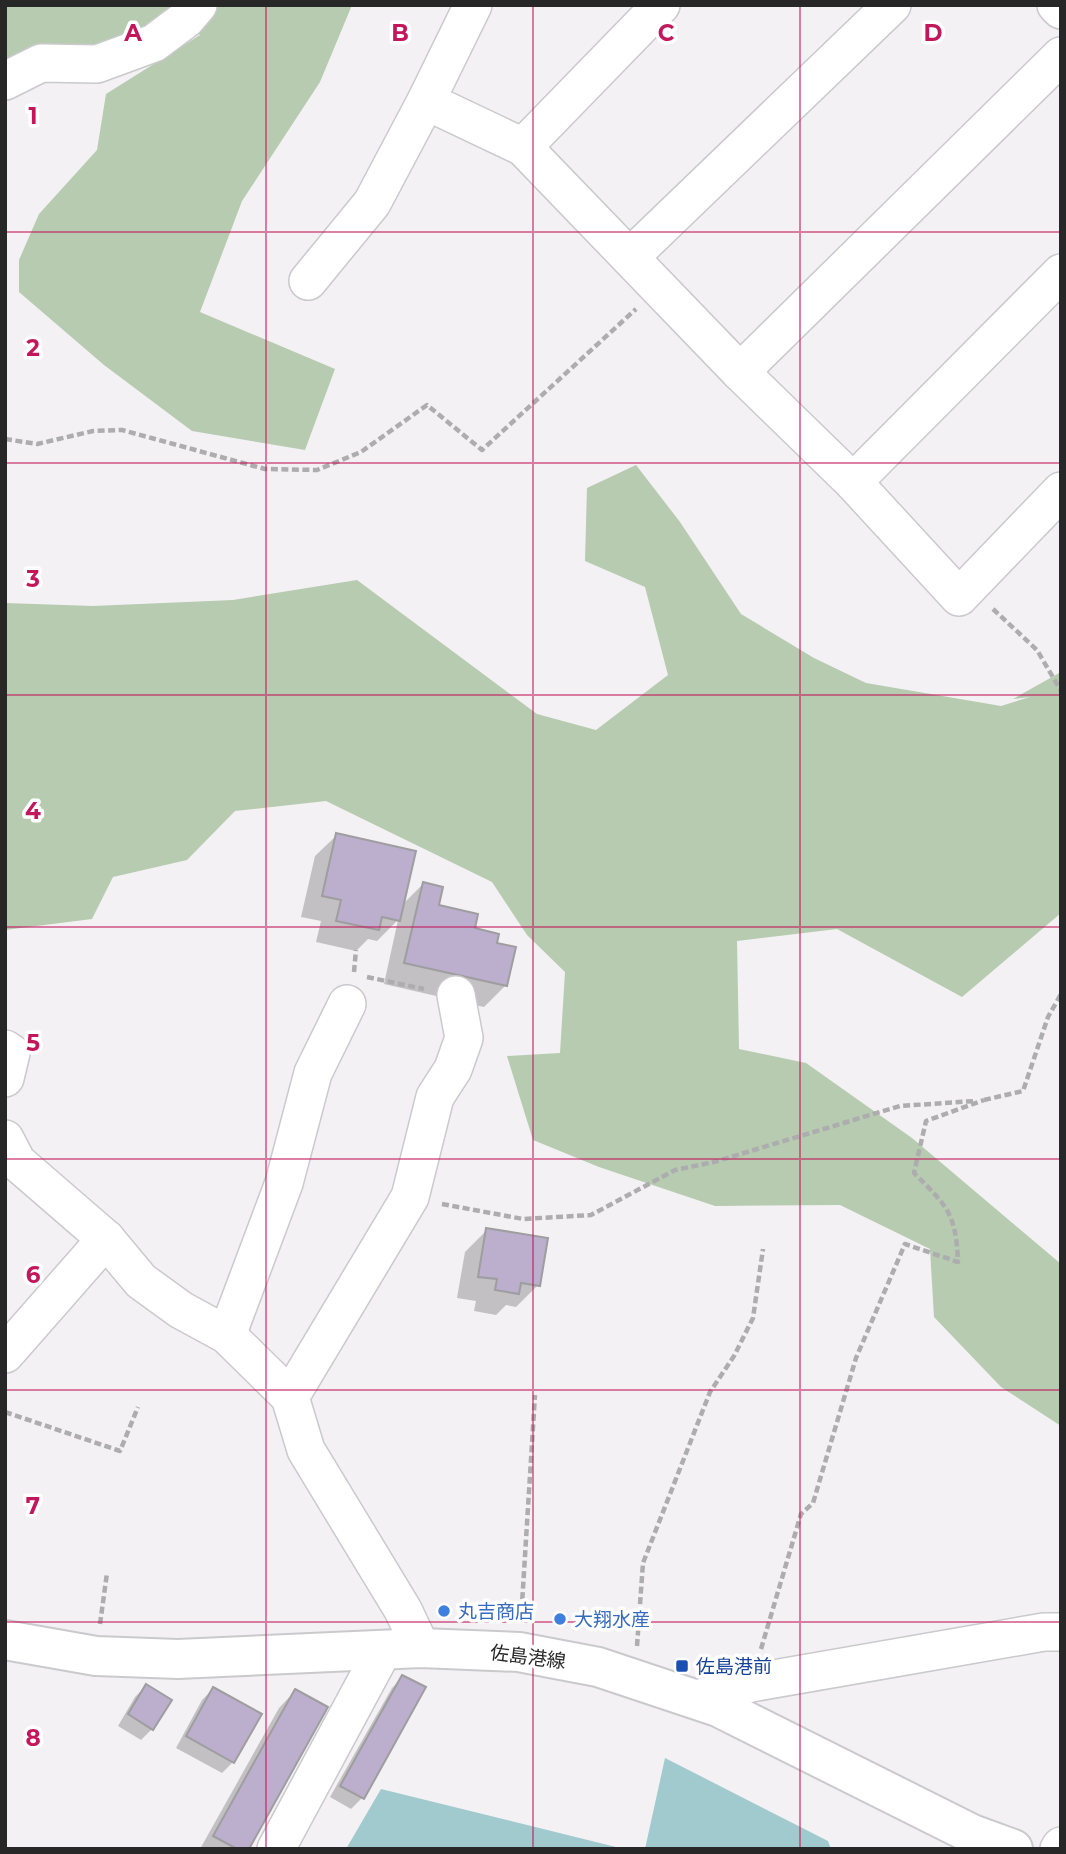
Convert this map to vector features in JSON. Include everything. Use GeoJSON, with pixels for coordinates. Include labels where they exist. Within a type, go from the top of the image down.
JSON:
{"type":"FeatureCollection","features":[{"type":"Feature","properties":{"kind":"main road","name":"佐島港線"},"geometry":{"type":"LineString","coordinates":[[5,1640],[96,1656],[178,1659],[421,1648],[519,1652],[598,1667],[697,1699],[972,1834],[1013,1849]]}},
{"type":"Feature","properties":{"kind":"street"},"geometry":{"type":"LineString","coordinates":[[5,81],[41,63],[97,64],[154,43],[186,19],[198,5]]}},
{"type":"Feature","properties":{"kind":"street"},"geometry":{"type":"LineString","coordinates":[[308,281],[372,203],[473,5]]}},
{"type":"Feature","properties":{"kind":"street"},"geometry":{"type":"LineString","coordinates":[[523,147],[661,5]]}},
{"type":"Feature","properties":{"kind":"street"},"geometry":{"type":"LineString","coordinates":[[630,257],[892,5]]}},
{"type":"Feature","properties":{"kind":"street"},"geometry":{"type":"LineString","coordinates":[[1056,5],[1061,10]]}},
{"type":"Feature","properties":{"kind":"street"},"geometry":{"type":"LineString","coordinates":[[740,372],[1061,56]]}},
{"type":"Feature","properties":{"kind":"street"},"geometry":{"type":"LineString","coordinates":[[426,101],[523,147],[740,372],[853,482],[959,597],[1061,491]]}},
{"type":"Feature","properties":{"kind":"street"},"geometry":{"type":"LineString","coordinates":[[853,482],[1061,273]]}},
{"type":"Feature","properties":{"kind":"street"},"geometry":{"type":"LineString","coordinates":[[227,1335],[284,1183],[313,1073],[350,989]]}},
{"type":"Feature","properties":{"kind":"street"},"geometry":{"type":"LineString","coordinates":[[290,1396],[410,1197],[435,1097],[453,1069],[464,1038],[456,995]]}},
{"type":"Feature","properties":{"kind":"street"},"geometry":{"type":"LineString","coordinates":[[5,1049],[11,1053],[5,1078]]}},
{"type":"Feature","properties":{"kind":"street"},"geometry":{"type":"LineString","coordinates":[[9,1155],[106,1239],[141,1281],[181,1310],[227,1335],[290,1396],[306,1450],[403,1610],[421,1648]]}},
{"type":"Feature","properties":{"kind":"street"},"geometry":{"type":"LineString","coordinates":[[5,1354],[106,1239]]}},
{"type":"Feature","properties":{"kind":"street"},"geometry":{"type":"LineString","coordinates":[[697,1699],[751,1683],[1044,1632],[1061,1632]]}},
{"type":"Feature","properties":{"kind":"street"},"geometry":{"type":"LineString","coordinates":[[276,1849],[383,1650]]}},
{"type":"Feature","properties":{"kind":"path"},"geometry":{"type":"LineString","coordinates":[[5,439],[37,444],[93,431],[122,430],[265,469],[317,470],[361,452],[427,405],[482,450],[659,287]]}},
{"type":"Feature","properties":{"kind":"path"},"geometry":{"type":"LineString","coordinates":[[970,586],[1037,650],[1061,691]]}},
{"type":"Feature","properties":{"kind":"path"},"geometry":{"type":"LineString","coordinates":[[350,989],[456,995]]}},
{"type":"Feature","properties":{"kind":"path"},"geometry":{"type":"LineString","coordinates":[[751,1683],[801,1514],[813,1503],[856,1358],[905,1244],[958,1262],[957,1231],[947,1206],[914,1173],[926,1121],[984,1100],[1023,1091],[1048,1017],[1061,994]]}},
{"type":"Feature","properties":{"kind":"path"},"geometry":{"type":"LineString","coordinates":[[410,1197],[523,1219],[591,1214],[675,1170],[714,1162],[900,1106],[984,1100]]}},
{"type":"Feature","properties":{"kind":"path"},"geometry":{"type":"LineString","coordinates":[[635,1679],[643,1563],[710,1392],[734,1356],[753,1318],[763,1249]]}},
{"type":"Feature","properties":{"kind":"path"},"geometry":{"type":"LineString","coordinates":[[519,1652],[535,1395]]}},
{"type":"Feature","properties":{"kind":"path"},"geometry":{"type":"LineString","coordinates":[[5,1412],[120,1451],[138,1407]]}},
{"type":"Feature","properties":{"kind":"path"},"geometry":{"type":"LineString","coordinates":[[96,1656],[107,1573]]}},
{"type":"Feature","properties":{"kind":"green space"},"geometry":{"type":"Polygon","coordinates":[[[5,5],[352,5],[320,82],[242,201],[200,312],[335,369],[305,450],[192,431],[104,365],[19,292],[19,260],[39,214],[97,150],[106,94],[200,35],[184,23],[102,49],[24,51],[5,60],[5,5]]]}},
{"type":"Feature","properties":{"kind":"green space"},"geometry":{"type":"Polygon","coordinates":[[[636,465],[680,522],[741,614],[814,658],[866,683],[1001,706],[1030,697],[1013,699],[1061,672],[1061,913],[962,997],[837,929],[737,941],[739,1049],[806,1063],[912,1138],[1061,1264],[1061,1426],[1001,1387],[934,1317],[930,1249],[840,1205],[715,1206],[599,1167],[533,1140],[507,1056],[560,1053],[565,972],[527,935],[492,882],[326,801],[235,811],[187,860],[113,877],[92,919],[5,930],[5,603],[93,606],[233,600],[357,580],[537,714],[596,730],[668,675],[645,587],[585,561],[587,488],[636,465]]]}},
{"type":"Feature","properties":{"kind":"water"},"geometry":{"type":"Polygon","coordinates":[[[665,1758],[828,1841],[831,1849],[645,1849],[665,1758]]]}},
{"type":"Feature","properties":{"kind":"water"},"geometry":{"type":"Polygon","coordinates":[[[381,1789],[624,1849],[346,1849],[381,1789]]]}},
{"type":"Feature","properties":{"kind":"building"},"geometry":{"type":"Polygon","coordinates":[[[336,833],[416,851],[400,921],[382,917],[379,930],[336,921],[341,900],[322,896],[336,833]]]}},
{"type":"Feature","properties":{"kind":"building"},"geometry":{"type":"Polygon","coordinates":[[[423,882],[443,887],[439,905],[478,914],[475,928],[499,934],[497,943],[516,947],[507,986],[404,963],[423,882]]]}},
{"type":"Feature","properties":{"kind":"building"},"geometry":{"type":"Polygon","coordinates":[[[486,1228],[548,1238],[540,1286],[521,1283],[519,1294],[495,1290],[497,1279],[478,1277],[486,1228]]]}},
{"type":"Feature","properties":{"kind":"building"},"geometry":{"type":"Polygon","coordinates":[[[402,1675],[426,1687],[364,1799],[340,1786],[402,1675]]]}},
{"type":"Feature","properties":{"kind":"building"},"geometry":{"type":"Polygon","coordinates":[[[146,1684],[172,1700],[153,1730],[128,1714],[146,1684]]]}},
{"type":"Feature","properties":{"kind":"building"},"geometry":{"type":"Polygon","coordinates":[[[213,1687],[262,1714],[234,1763],[186,1736],[213,1687]]]}},
{"type":"Feature","properties":{"kind":"building"},"geometry":{"type":"Polygon","coordinates":[[[295,1689],[328,1707],[249,1849],[237,1849],[213,1836],[295,1689]]]}},
{"type":"Feature","properties":{"kind":"place","name":"丸吉商店"},"geometry":{"type":"Point","coordinates":[444,1611]}},
{"type":"Feature","properties":{"kind":"place","name":"大翔水産"},"geometry":{"type":"Point","coordinates":[560,1619]}},
{"type":"Feature","properties":{"kind":"place","name":"佐島港前"},"geometry":{"type":"Point","coordinates":[682,1666]}}]}
